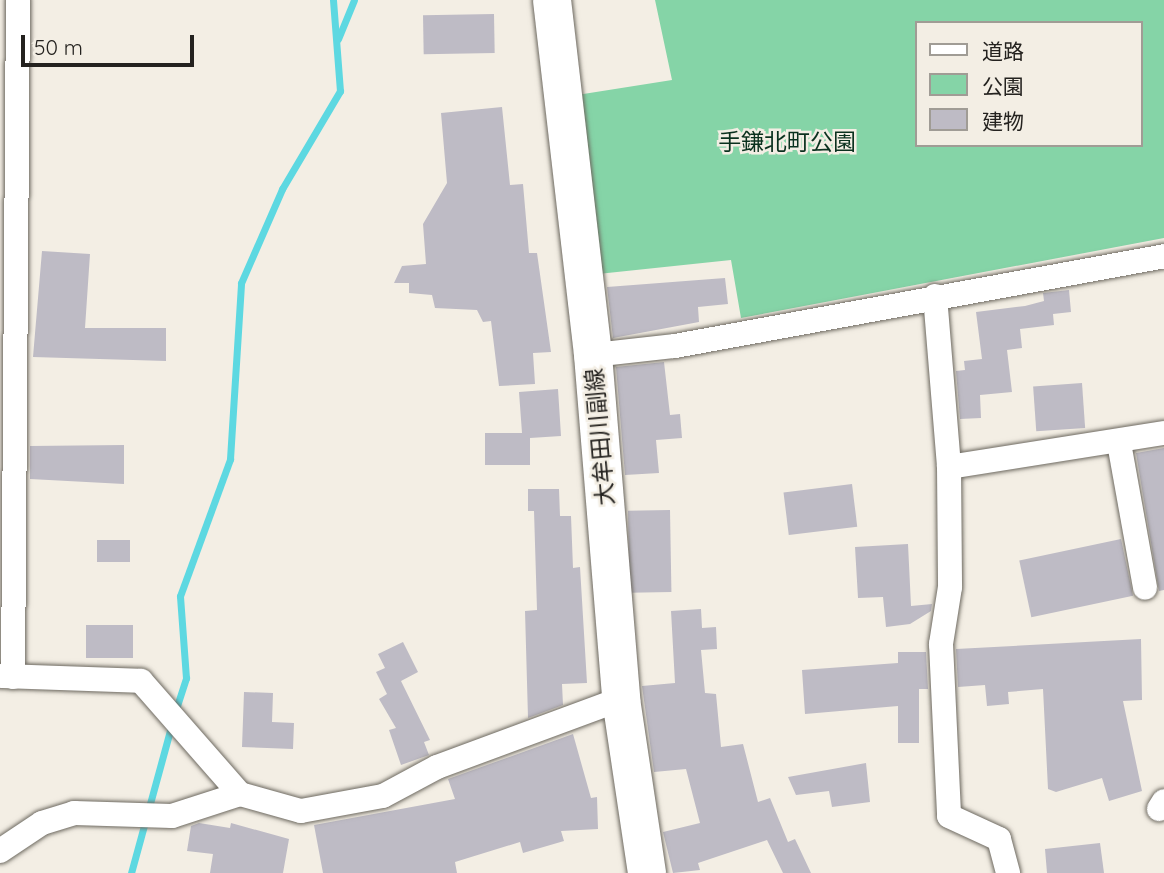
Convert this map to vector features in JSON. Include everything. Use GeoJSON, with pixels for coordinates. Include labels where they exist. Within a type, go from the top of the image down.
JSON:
{"type":"FeatureCollection","features":[{"type":"Feature","properties":{"kind":"main road","name":"大牟田川副線"},"geometry":{"type":"LineString","coordinates":[[552,0],[593,355],[621,699],[647,873]]}},
{"type":"Feature","properties":{"kind":"street"},"geometry":{"type":"LineString","coordinates":[[18,0],[6,677],[141,681],[240,794],[301,811],[383,796],[437,766],[621,699]]}},
{"type":"Feature","properties":{"kind":"street"},"geometry":{"type":"LineString","coordinates":[[593,355],[675,346],[934,296],[1164,256]]}},
{"type":"Feature","properties":{"kind":"street"},"geometry":{"type":"LineString","coordinates":[[934,296],[949,467],[950,587],[941,643],[949,816],[999,839],[1008,873]]}},
{"type":"Feature","properties":{"kind":"street"},"geometry":{"type":"LineString","coordinates":[[949,467],[1119,443],[1164,432]]}},
{"type":"Feature","properties":{"kind":"street"},"geometry":{"type":"LineString","coordinates":[[1119,443],[1145,588]]}},
{"type":"Feature","properties":{"kind":"street"},"geometry":{"type":"LineString","coordinates":[[0,852],[42,823],[74,813],[172,816],[240,794]]}},
{"type":"Feature","properties":{"kind":"green space","name":"手鎌北町公園"},"geometry":{"type":"Polygon","coordinates":[[[655,0],[1164,0],[1164,238],[741,318],[731,260],[598,274],[577,95],[672,80],[655,0]]]}},
{"type":"Feature","properties":{"kind":"building"},"geometry":{"type":"Polygon","coordinates":[[[494,14],[495,53],[424,54],[423,15],[494,14]]]}},
{"type":"Feature","properties":{"kind":"building"},"geometry":{"type":"Polygon","coordinates":[[[502,107],[510,185],[523,184],[529,253],[537,253],[551,352],[533,353],[535,384],[499,386],[491,321],[483,322],[477,310],[435,308],[432,295],[409,293],[409,283],[394,283],[402,266],[426,264],[423,224],[447,183],[441,113],[502,107]]]}},
{"type":"Feature","properties":{"kind":"building"},"geometry":{"type":"Polygon","coordinates":[[[42,251],[90,254],[85,328],[166,328],[166,361],[33,357],[42,251]]]}},
{"type":"Feature","properties":{"kind":"building"},"geometry":{"type":"Polygon","coordinates":[[[725,278],[728,304],[698,307],[699,322],[613,338],[607,287],[725,278]]]}},
{"type":"Feature","properties":{"kind":"building"},"geometry":{"type":"Polygon","coordinates":[[[1069,290],[1071,312],[1053,314],[1054,325],[1020,329],[1022,348],[1007,350],[1012,392],[980,395],[981,418],[960,419],[956,371],[965,370],[964,361],[982,359],[976,312],[1025,306],[1044,301],[1043,293],[1069,290]]]}},
{"type":"Feature","properties":{"kind":"building"},"geometry":{"type":"Polygon","coordinates":[[[664,362],[670,415],[680,414],[682,438],[656,440],[659,473],[625,475],[616,367],[664,362]]]}},
{"type":"Feature","properties":{"kind":"building"},"geometry":{"type":"Polygon","coordinates":[[[1082,383],[1085,428],[1036,431],[1033,386],[1082,383]]]}},
{"type":"Feature","properties":{"kind":"building"},"geometry":{"type":"Polygon","coordinates":[[[558,389],[561,436],[530,438],[530,465],[485,465],[485,433],[522,433],[519,392],[558,389]]]}},
{"type":"Feature","properties":{"kind":"building"},"geometry":{"type":"Polygon","coordinates":[[[124,445],[124,484],[30,479],[30,446],[124,445]]]}},
{"type":"Feature","properties":{"kind":"building"},"geometry":{"type":"Polygon","coordinates":[[[1164,448],[1164,590],[1159,591],[1136,453],[1164,448]]]}},
{"type":"Feature","properties":{"kind":"building"},"geometry":{"type":"Polygon","coordinates":[[[852,484],[857,527],[789,535],[784,492],[852,484]]]}},
{"type":"Feature","properties":{"kind":"building"},"geometry":{"type":"Polygon","coordinates":[[[528,489],[559,489],[560,516],[571,516],[573,568],[580,567],[587,683],[562,684],[563,705],[528,718],[525,611],[537,610],[534,511],[528,511],[528,489]]]}},
{"type":"Feature","properties":{"kind":"building"},"geometry":{"type":"Polygon","coordinates":[[[670,510],[671,592],[629,593],[628,511],[670,510]]]}},
{"type":"Feature","properties":{"kind":"building"},"geometry":{"type":"Polygon","coordinates":[[[1121,539],[1133,596],[1031,617],[1019,561],[1121,539]]]}},
{"type":"Feature","properties":{"kind":"building"},"geometry":{"type":"Polygon","coordinates":[[[97,540],[130,540],[130,562],[97,562],[97,540]]]}},
{"type":"Feature","properties":{"kind":"building"},"geometry":{"type":"Polygon","coordinates":[[[908,544],[911,606],[932,604],[931,611],[910,624],[886,627],[883,597],[858,598],[855,547],[908,544]]]}},
{"type":"Feature","properties":{"kind":"building"},"geometry":{"type":"Polygon","coordinates":[[[701,609],[702,628],[716,627],[717,649],[701,650],[705,693],[716,694],[721,747],[743,744],[758,802],[770,798],[788,842],[795,839],[811,873],[783,873],[767,840],[698,863],[700,870],[673,873],[663,832],[700,823],[686,769],[654,772],[642,686],[675,683],[671,611],[701,609]]]}},
{"type":"Feature","properties":{"kind":"building"},"geometry":{"type":"Polygon","coordinates":[[[86,625],[133,625],[133,658],[86,658],[86,625]]]}},
{"type":"Feature","properties":{"kind":"building"},"geometry":{"type":"Polygon","coordinates":[[[1141,639],[1142,700],[1123,701],[1142,791],[1109,801],[1102,778],[1056,792],[1048,789],[1043,689],[1008,692],[1009,704],[987,706],[985,685],[958,687],[956,649],[1141,639]]]}},
{"type":"Feature","properties":{"kind":"building"},"geometry":{"type":"Polygon","coordinates":[[[403,642],[418,672],[401,681],[430,740],[424,742],[429,755],[401,765],[389,730],[396,728],[379,699],[387,694],[376,672],[385,668],[378,654],[403,642]]]}},
{"type":"Feature","properties":{"kind":"building"},"geometry":{"type":"Polygon","coordinates":[[[898,652],[926,652],[928,689],[919,689],[919,743],[898,743],[898,706],[805,714],[802,670],[898,663],[898,652]]]}},
{"type":"Feature","properties":{"kind":"building"},"geometry":{"type":"Polygon","coordinates":[[[244,692],[273,693],[272,722],[294,723],[293,749],[242,747],[244,692]]]}},
{"type":"Feature","properties":{"kind":"building"},"geometry":{"type":"Polygon","coordinates":[[[573,734],[591,798],[597,797],[598,829],[561,831],[564,841],[523,853],[520,842],[455,862],[457,873],[323,873],[314,825],[455,799],[448,779],[573,734]]]}},
{"type":"Feature","properties":{"kind":"building"},"geometry":{"type":"Polygon","coordinates":[[[866,763],[870,802],[832,807],[829,791],[796,795],[788,777],[866,763]]]}},
{"type":"Feature","properties":{"kind":"building"},"geometry":{"type":"Polygon","coordinates":[[[199,823],[230,828],[231,823],[289,839],[283,873],[210,873],[213,854],[187,851],[191,826],[199,823]]]}},
{"type":"Feature","properties":{"kind":"building"},"geometry":{"type":"Polygon","coordinates":[[[1100,843],[1104,873],[1047,873],[1045,849],[1100,843]]]}},
{"type":"Feature","properties":{"kind":"waterway"},"geometry":{"type":"LineString","coordinates":[[175,712],[186,678],[180,596],[230,459],[241,283],[282,189],[340,91],[333,0]]}},
{"type":"Feature","properties":{"kind":"waterway"},"geometry":{"type":"LineString","coordinates":[[338,39],[354,0]]}},
{"type":"Feature","properties":{"kind":"waterway"},"geometry":{"type":"LineString","coordinates":[[131,873],[172,723]]}}]}
